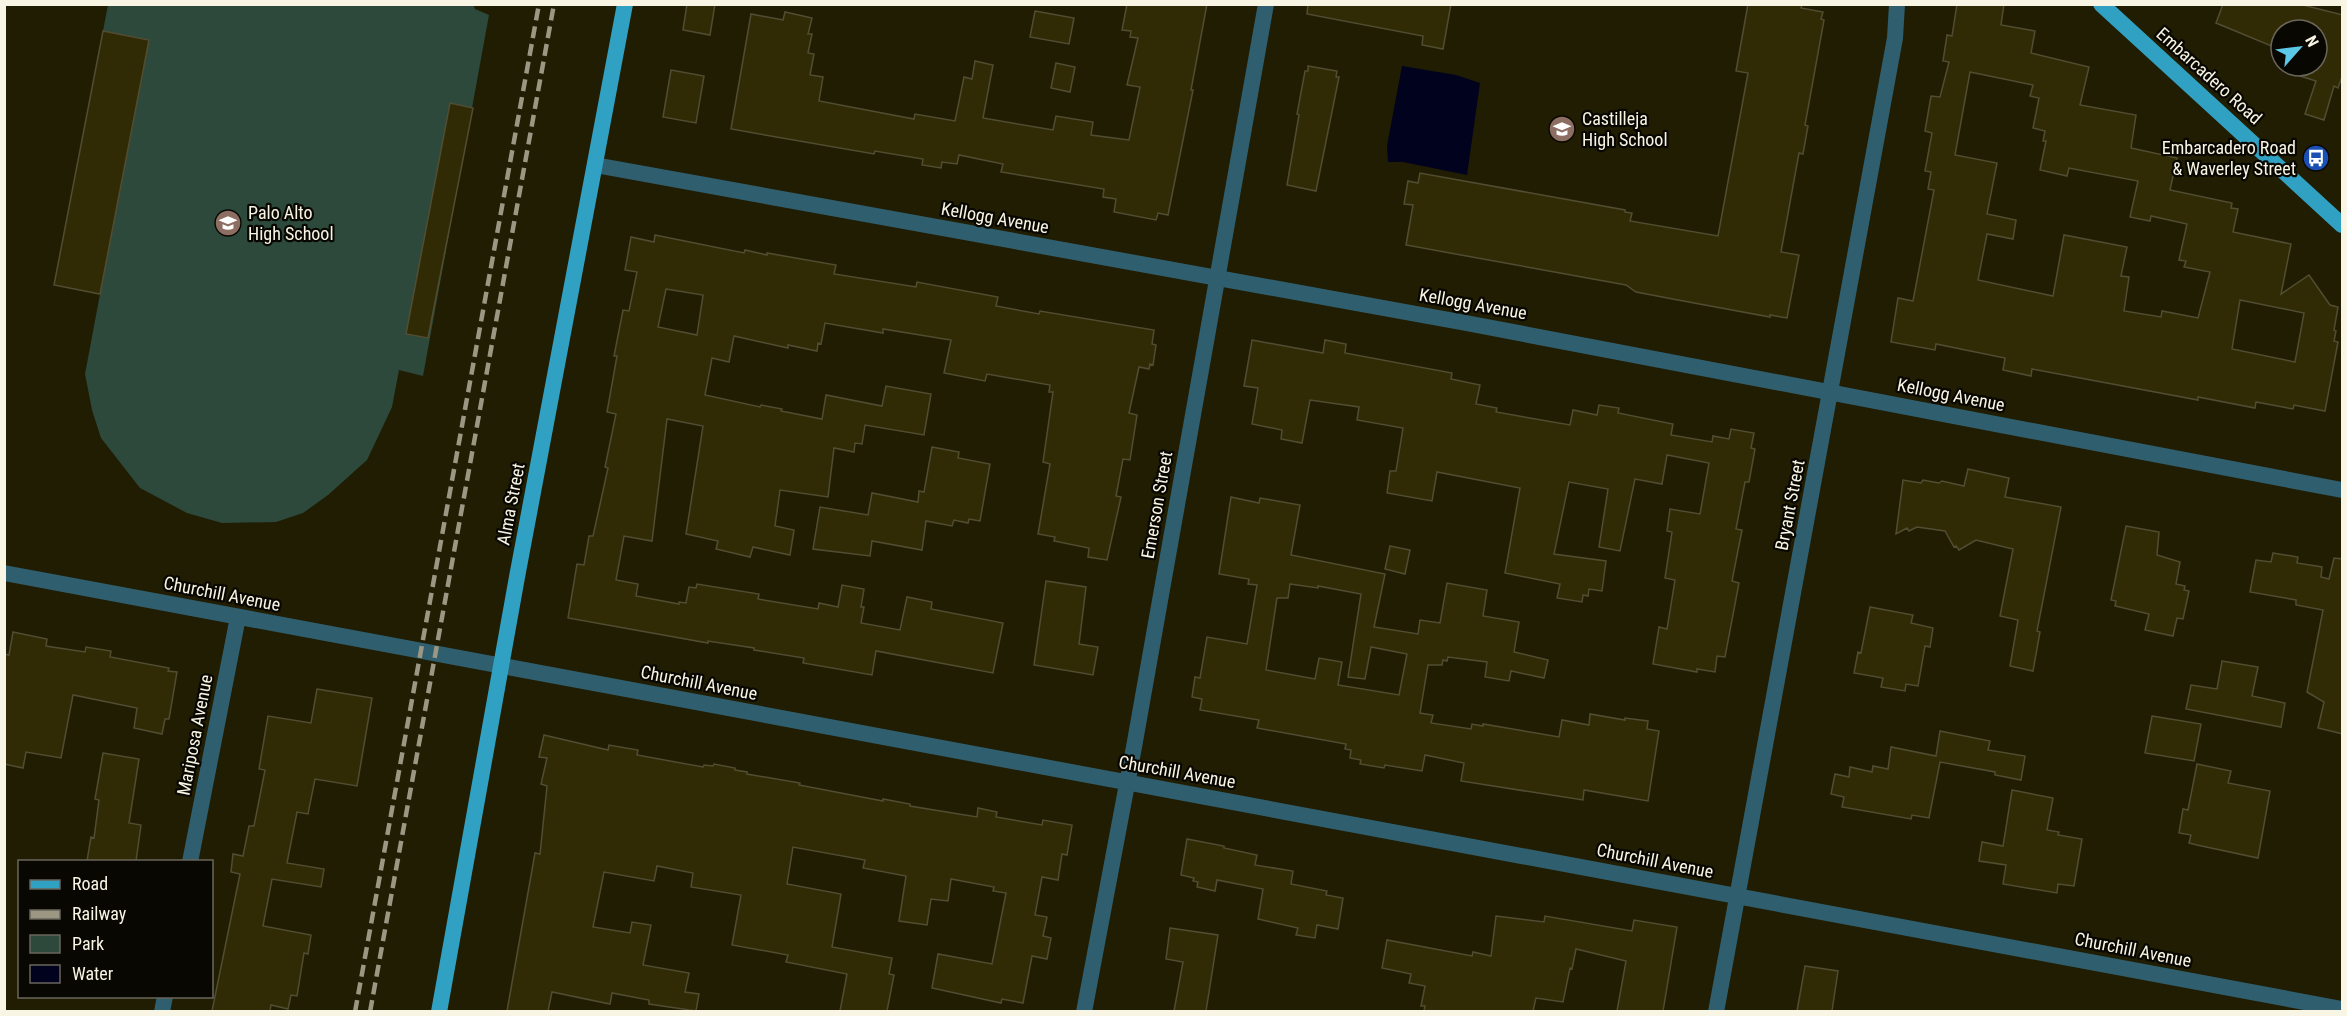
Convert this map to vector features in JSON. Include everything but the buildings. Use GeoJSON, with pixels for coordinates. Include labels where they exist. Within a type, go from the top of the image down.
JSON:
{"type":"FeatureCollection","features":[{"type":"Feature","properties":{"kind":"main road","name":"Alma Street"},"geometry":{"type":"LineString","coordinates":[[439,1011],[625,4]]}},
{"type":"Feature","properties":{"kind":"main road","name":"Embarcadero Road"},"geometry":{"type":"LineString","coordinates":[[2101,4],[2343,225]]}},
{"type":"Feature","properties":{"kind":"street","name":"Emerson Street"},"geometry":{"type":"LineString","coordinates":[[1084,1011],[1266,4]]}},
{"type":"Feature","properties":{"kind":"street","name":"Bryant Street"},"geometry":{"type":"LineString","coordinates":[[1716,1011],[1831,392],[1894,38],[1897,4]]}},
{"type":"Feature","properties":{"kind":"street","name":"Kellogg Avenue"},"geometry":{"type":"LineString","coordinates":[[595,165],[1831,392],[2343,490]]}},
{"type":"Feature","properties":{"kind":"street","name":"Churchill Avenue"},"geometry":{"type":"LineString","coordinates":[[4,573],[2343,1009]]}},
{"type":"Feature","properties":{"kind":"street","name":"Mariposa Avenue"},"geometry":{"type":"LineString","coordinates":[[190,860],[238,617]]}},
{"type":"Feature","properties":{"kind":"green space","name":"Palo Alto High School"},"geometry":{"type":"Polygon","coordinates":[[[473,4],[475,9],[489,15],[423,376],[399,370],[392,407],[367,460],[328,495],[303,513],[276,522],[222,523],[187,513],[140,488],[101,438],[92,410],[85,374],[100,294],[54,285],[108,5],[473,4]]]}},
{"type":"Feature","properties":{"kind":"water"},"geometry":{"type":"Polygon","coordinates":[[[1402,66],[1456,75],[1480,83],[1467,175],[1403,162],[1388,162],[1387,146],[1402,66]]]}},
{"type":"Feature","properties":{"kind":"railway"},"geometry":{"type":"LineString","coordinates":[[355,1012],[539,4]]}},
{"type":"Feature","properties":{"kind":"railway"},"geometry":{"type":"LineString","coordinates":[[370,1012],[554,4]]}},
{"type":"Feature","properties":{"kind":"place","name":"Castilleja High School"},"geometry":{"type":"Point","coordinates":[1562,129]}},
{"type":"Feature","properties":{"kind":"place","name":"Embarcadero Road & Waverley Street"},"geometry":{"type":"Point","coordinates":[2316,158]}},
{"type":"Feature","properties":{"kind":"place","name":"Palo Alto High School"},"geometry":{"type":"Point","coordinates":[228,223]}}]}
